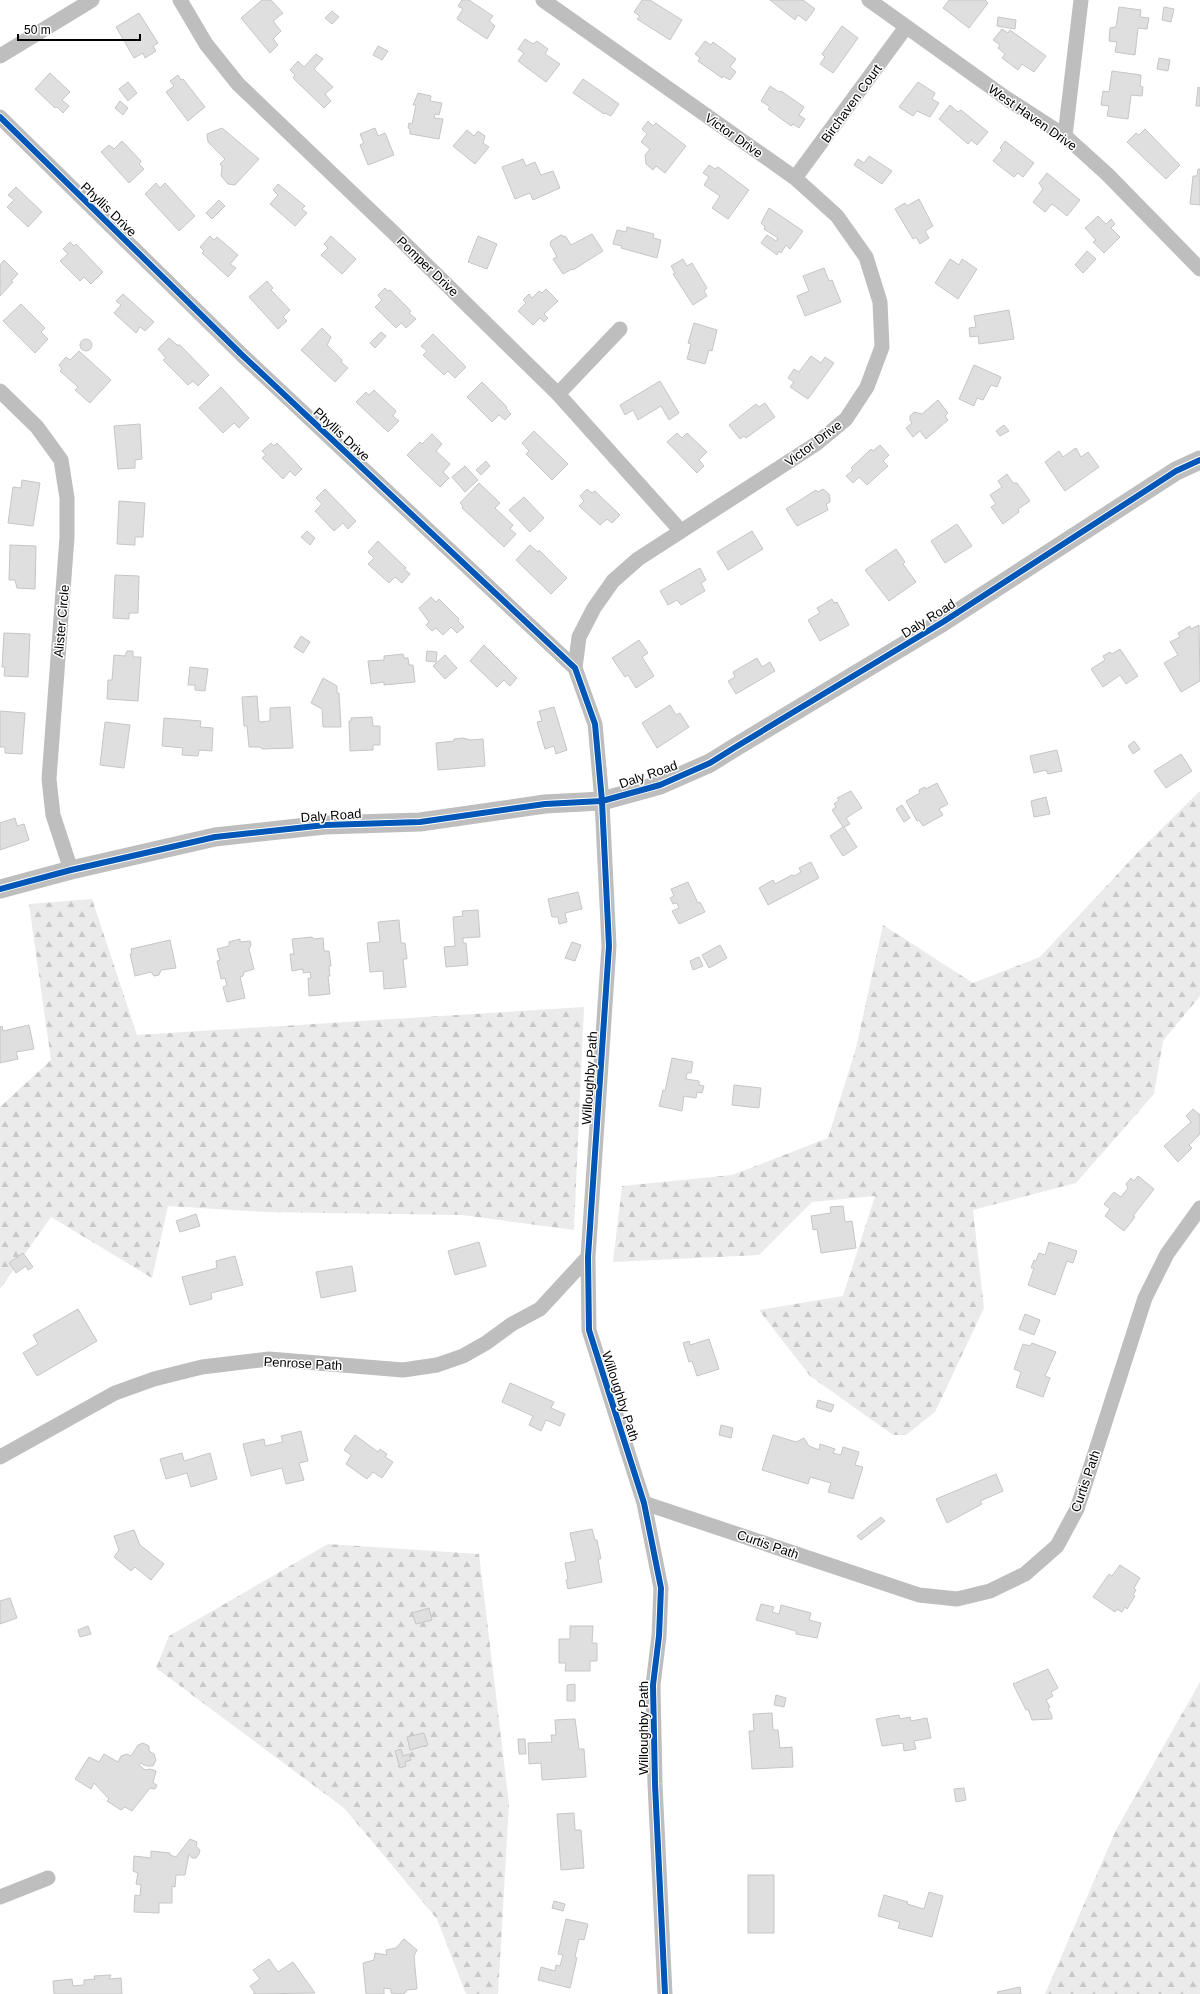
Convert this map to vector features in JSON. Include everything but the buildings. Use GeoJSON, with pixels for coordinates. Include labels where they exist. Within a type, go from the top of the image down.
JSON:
{"type":"FeatureCollection","features":[{"type":"Feature","properties":{"kind":"street"},"geometry":{"type":"LineString","coordinates":[[0,56],[92,0]]}},
{"type":"Feature","properties":{"kind":"street","name":"Pomper Drive"},"geometry":{"type":"LineString","coordinates":[[180,0],[206,44],[238,84],[391,230],[558,394],[680,530]]}},
{"type":"Feature","properties":{"kind":"street","name":"Victor Drive"},"geometry":{"type":"LineString","coordinates":[[544,0],[795,178],[837,216],[866,257],[880,302],[882,347],[867,387],[846,419],[816,444],[680,530],[638,559],[613,581],[594,608],[579,637],[575,668]]}},
{"type":"Feature","properties":{"kind":"street","name":"West Haven Drive"},"geometry":{"type":"LineString","coordinates":[[869,0],[1006,98],[1065,136],[1107,174],[1200,269]]}},
{"type":"Feature","properties":{"kind":"street"},"geometry":{"type":"LineString","coordinates":[[1065,136],[1081,0]]}},
{"type":"Feature","properties":{"kind":"street","name":"Birchaven Court"},"geometry":{"type":"LineString","coordinates":[[795,178],[906,27]]}},
{"type":"Feature","properties":{"kind":"street","name":"Phyllis Drive"},"geometry":{"type":"LineString","coordinates":[[0,117],[241,354],[575,668],[595,724],[602,801]]}},
{"type":"Feature","properties":{"kind":"street"},"geometry":{"type":"LineString","coordinates":[[558,394],[620,329]]}},
{"type":"Feature","properties":{"kind":"street","name":"Alister Circle"},"geometry":{"type":"LineString","coordinates":[[0,391],[37,427],[61,460],[67,498],[68,538],[49,779],[53,815],[71,870]]}},
{"type":"Feature","properties":{"kind":"street","name":"Daly Road"},"geometry":{"type":"LineString","coordinates":[[0,889],[71,870],[215,837],[326,825],[420,822],[545,804],[602,801],[660,785],[710,763],[943,622],[1176,471],[1200,460]]}},
{"type":"Feature","properties":{"kind":"street","name":"Willoughby Path"},"geometry":{"type":"LineString","coordinates":[[602,801],[610,946],[588,1257],[589,1330],[644,1503],[661,1588],[659,1636],[653,1685],[655,1784],[665,1994]]}},
{"type":"Feature","properties":{"kind":"street","name":"Curtis Path"},"geometry":{"type":"LineString","coordinates":[[644,1503],[919,1595],[957,1599],[990,1591],[1025,1574],[1057,1546],[1077,1509],[1145,1298],[1166,1254],[1200,1208]]}},
{"type":"Feature","properties":{"kind":"street","name":"Penrose Path"},"geometry":{"type":"LineString","coordinates":[[0,1457],[115,1393],[154,1379],[202,1367],[269,1359],[403,1370],[437,1365],[463,1356],[486,1343],[512,1324],[540,1309],[588,1257]]}},
{"type":"Feature","properties":{"kind":"street"},"geometry":{"type":"LineString","coordinates":[[0,1897],[48,1878]]}},
{"type":"Feature","properties":{"kind":"green space"},"geometry":{"type":"Polygon","coordinates":[[[1200,791],[1200,996],[1163,1041],[1154,1094],[1076,1183],[973,1210],[984,1308],[935,1412],[906,1435],[893,1435],[810,1376],[759,1310],[843,1296],[875,1196],[812,1202],[759,1255],[613,1262],[622,1186],[732,1175],[828,1138],[856,1048],[883,925],[973,983],[1040,957],[1140,850],[1200,791]]]}},
{"type":"Feature","properties":{"kind":"green space"},"geometry":{"type":"Polygon","coordinates":[[[92,899],[137,1035],[584,1007],[574,1230],[462,1215],[266,1212],[168,1206],[152,1278],[51,1217],[0,1289],[0,1107],[51,1060],[29,904],[92,899]]]}},
{"type":"Feature","properties":{"kind":"green space"},"geometry":{"type":"Polygon","coordinates":[[[328,1544],[479,1554],[509,1804],[498,1994],[466,1994],[437,1919],[344,1808],[156,1668],[169,1636],[328,1544]]]}},
{"type":"Feature","properties":{"kind":"green space"},"geometry":{"type":"Polygon","coordinates":[[[1200,1682],[1200,1994],[1045,1994],[1116,1830],[1200,1682]]]}},
{"type":"Feature","properties":{"kind":"cycle path"},"geometry":{"type":"LineString","coordinates":[[0,117],[241,354],[575,668],[595,724],[602,801],[609,946],[588,1257],[589,1330],[644,1503],[661,1588],[659,1636],[653,1685],[655,1784],[665,1994]]}},
{"type":"Feature","properties":{"kind":"cycle path"},"geometry":{"type":"LineString","coordinates":[[0,889],[71,870],[215,837],[325,825],[420,822],[545,804],[602,801],[660,785],[710,763],[943,622],[1176,471],[1200,460]]}}]}
